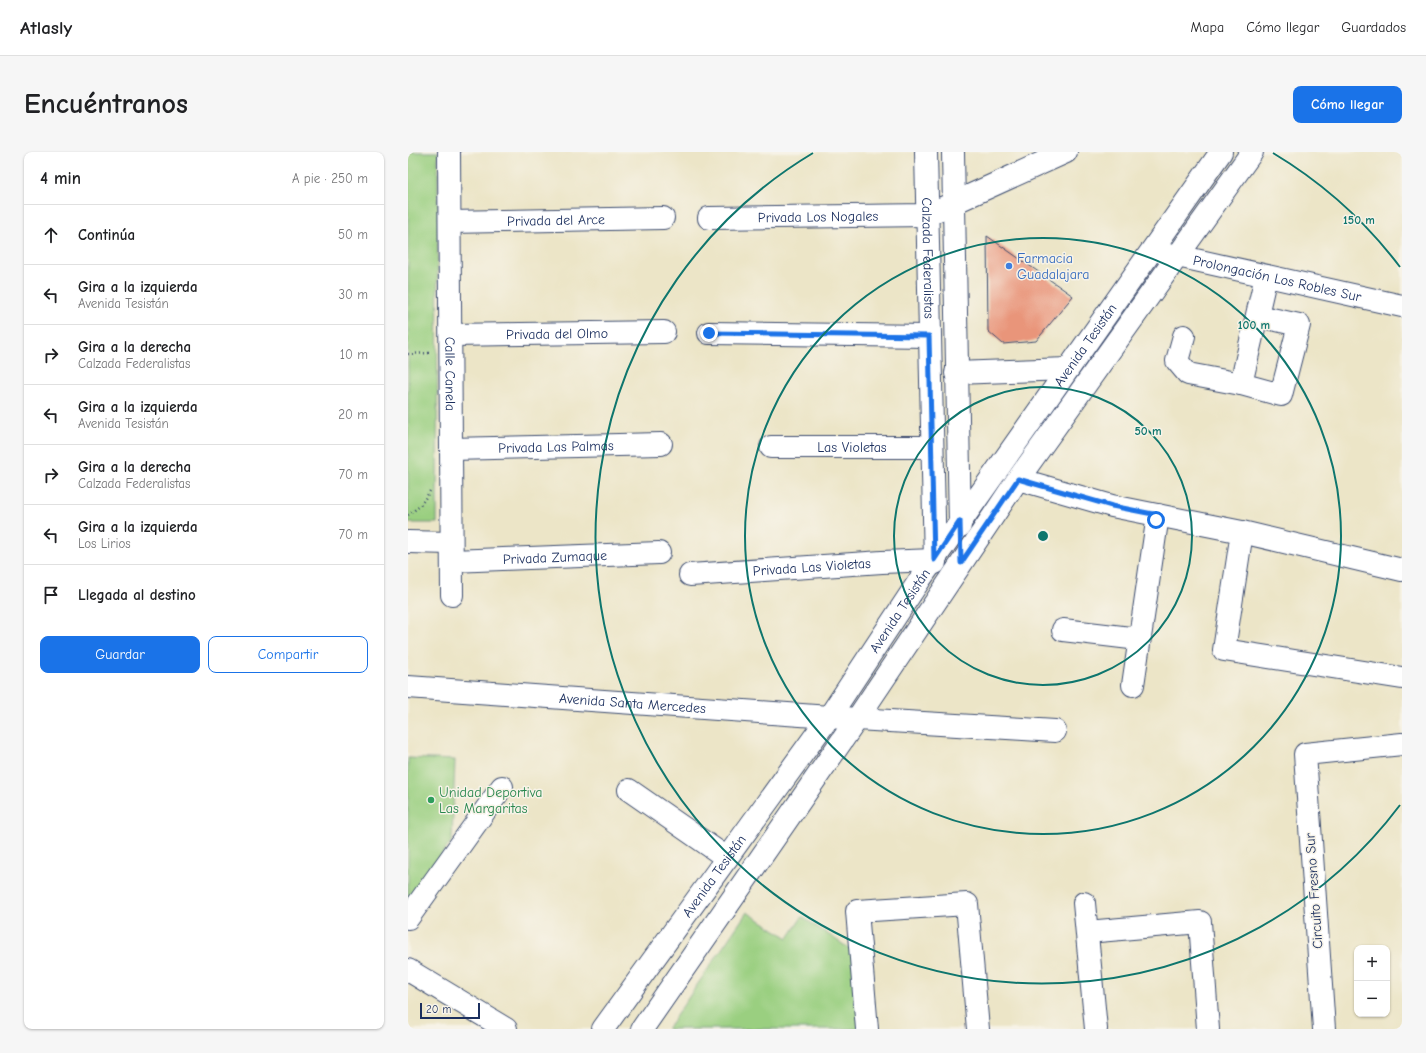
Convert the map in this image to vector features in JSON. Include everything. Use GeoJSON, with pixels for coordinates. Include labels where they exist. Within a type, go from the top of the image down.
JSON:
{"type":"FeatureCollection","features":[{"type":"Feature","properties":{"kind":"street","name":"Calle Canela"},"geometry":{"type":"LineString","coordinates":[[450,152],[452,595]]}},
{"type":"Feature","properties":{"kind":"street","name":"Calzada Federalistas"},"geometry":{"type":"LineString","coordinates":[[926,152],[935,603]]}},
{"type":"Feature","properties":{"kind":"street","name":"Calzada Federalistas"},"geometry":{"type":"LineString","coordinates":[[953,152],[956,373],[961,563]]}},
{"type":"Feature","properties":{"kind":"street"},"geometry":{"type":"LineString","coordinates":[[927,215],[1066,152]]}},
{"type":"Feature","properties":{"kind":"street","name":"Avenida Tesistán"},"geometry":{"type":"LineString","coordinates":[[603,1029],[829,717],[960,521],[1221,152]]}},
{"type":"Feature","properties":{"kind":"street","name":"Avenida Tesistán"},"geometry":{"type":"LineString","coordinates":[[642,1029],[857,719],[1018,479],[1252,152]]}},
{"type":"Feature","properties":{"kind":"street","name":"Privada Los Nogales"},"geometry":{"type":"LineString","coordinates":[[709,218],[927,215]]}},
{"type":"Feature","properties":{"kind":"street","name":"Privada del Arce"},"geometry":{"type":"LineString","coordinates":[[450,222],[663,218]]}},
{"type":"Feature","properties":{"kind":"street","name":"Prolongación Los Robles Sur"},"geometry":{"type":"LineString","coordinates":[[1153,250],[1402,306]]}},
{"type":"Feature","properties":{"kind":"street"},"geometry":{"type":"LineString","coordinates":[[1241,384],[1258,316],[1266,276]]}},
{"type":"Feature","properties":{"kind":"street"},"geometry":{"type":"LineString","coordinates":[[1184,336],[1177,361],[1188,374],[1241,384],[1281,395],[1299,325],[1258,316]]}},
{"type":"Feature","properties":{"kind":"street","name":"Privada del Olmo"},"geometry":{"type":"LineString","coordinates":[[451,335],[664,332]]}},
{"type":"Feature","properties":{"kind":"street"},"geometry":{"type":"LineString","coordinates":[[709,333],[929,336]]}},
{"type":"Feature","properties":{"kind":"street"},"geometry":{"type":"LineString","coordinates":[[956,373],[1068,369]]}},
{"type":"Feature","properties":{"kind":"street","name":"Privada Las Palmas"},"geometry":{"type":"LineString","coordinates":[[451,450],[661,444]]}},
{"type":"Feature","properties":{"kind":"street","name":"Las Violetas"},"geometry":{"type":"LineString","coordinates":[[772,447],[932,447]]}},
{"type":"Feature","properties":{"kind":"street"},"geometry":{"type":"LineString","coordinates":[[1018,479],[1112,506],[1242,532],[1402,570]]}},
{"type":"Feature","properties":{"kind":"street"},"geometry":{"type":"LineString","coordinates":[[1132,685],[1158,515]]}},
{"type":"Feature","properties":{"kind":"street"},"geometry":{"type":"LineString","coordinates":[[1242,532],[1224,650],[1402,678]]}},
{"type":"Feature","properties":{"kind":"street","name":"Privada Zumaque"},"geometry":{"type":"LineString","coordinates":[[408,542],[452,552],[659,553]]}},
{"type":"Feature","properties":{"kind":"street","name":"Privada Las Violetas"},"geometry":{"type":"LineString","coordinates":[[690,575],[934,560]]}},
{"type":"Feature","properties":{"kind":"street"},"geometry":{"type":"LineString","coordinates":[[1062,630],[1139,639]]}},
{"type":"Feature","properties":{"kind":"street","name":"Avenida Santa Mercedes"},"geometry":{"type":"LineString","coordinates":[[408,687],[857,719],[1055,731]]}},
{"type":"Feature","properties":{"kind":"street","name":"Circuito Fresno Sur"},"geometry":{"type":"LineString","coordinates":[[1324,1029],[1304,754],[1402,744]]}},
{"type":"Feature","properties":{"kind":"street"},"geometry":{"type":"LineString","coordinates":[[408,918],[502,787]]}},
{"type":"Feature","properties":{"kind":"street"},"geometry":{"type":"LineString","coordinates":[[629,790],[727,858]]}},
{"type":"Feature","properties":{"kind":"street"},"geometry":{"type":"LineString","coordinates":[[1084,903],[1096,1029]]}},
{"type":"Feature","properties":{"kind":"street"},"geometry":{"type":"LineString","coordinates":[[867,1029],[857,911],[967,904],[978,1029]]}},
{"type":"Feature","properties":{"kind":"street"},"geometry":{"type":"LineString","coordinates":[[1087,932],[1200,922],[1208,1029]]}},
{"type":"Feature","properties":{"kind":"street"},"geometry":{"type":"LineString","coordinates":[[408,970],[506,1029]]}},
{"type":"Feature","properties":{"kind":"path"},"geometry":{"type":"LineString","coordinates":[[408,354],[434,353]]}},
{"type":"Feature","properties":{"kind":"green space"},"geometry":{"type":"Polygon","coordinates":[[[408,152],[438,152],[437,523],[408,523],[408,152]]]}},
{"type":"Feature","properties":{"kind":"green space","name":"Unidad Deportiva Las Margaritas"},"geometry":{"type":"Polygon","coordinates":[[[408,758],[455,760],[452,840],[408,904],[408,758]]]}},
{"type":"Feature","properties":{"kind":"green space"},"geometry":{"type":"Polygon","coordinates":[[[747,912],[788,938],[802,917],[853,951],[859,1029],[667,1029],[747,912]]]}},
{"type":"Feature","properties":{"kind":"building","name":"Farmacia Guadalajara"},"geometry":{"type":"Polygon","coordinates":[[[987,236],[1073,296],[1036,341],[1003,344],[988,331],[987,236]]]}},
{"type":"Feature","properties":{"kind":"place","name":"Farmacia Guadalajara"},"geometry":{"type":"Point","coordinates":[1009,266]}},
{"type":"Feature","properties":{"kind":"place","name":"Unidad Deportiva Las Margaritas"},"geometry":{"type":"Point","coordinates":[431,800]}},
{"type":"Feature","properties":{"kind":"route"},"geometry":{"type":"LineString","coordinates":[[709,333],[929,336],[934,560],[960,521],[961,563],[1018,479],[1112,506],[1158,515],[1156,520]]}}]}
